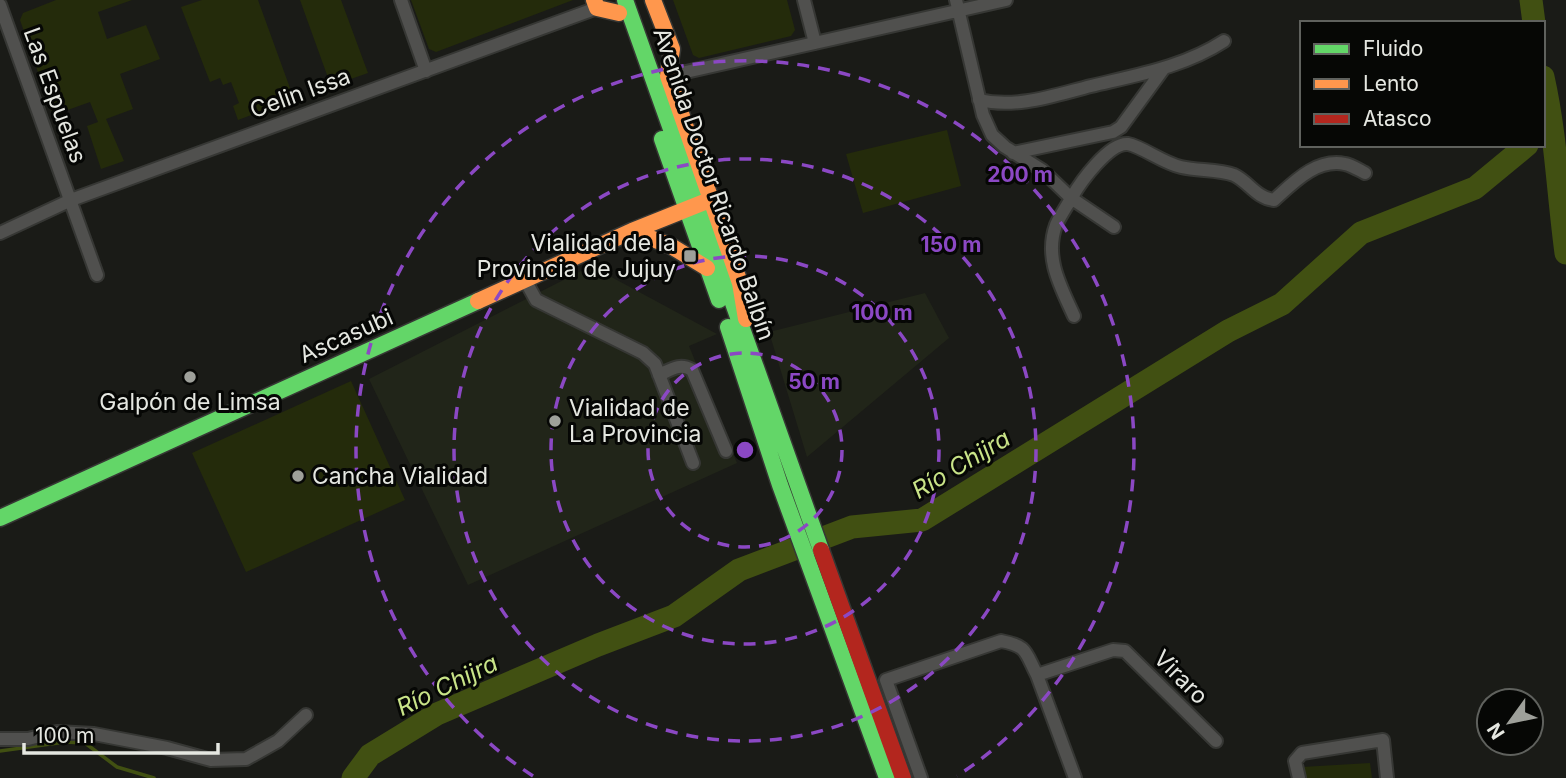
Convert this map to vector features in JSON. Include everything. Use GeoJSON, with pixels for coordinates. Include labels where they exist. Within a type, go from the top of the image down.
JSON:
{"type":"FeatureCollection","features":[{"type":"Feature","properties":{"kind":"main road"},"geometry":{"type":"LineString","coordinates":[[653,0],[672,49],[668,76],[699,204]]}},
{"type":"Feature","properties":{"kind":"main road","name":"Celin Issa"},"geometry":{"type":"LineString","coordinates":[[596,4],[619,4]]}},
{"type":"Feature","properties":{"kind":"main road","name":"Avenida Doctor Ricardo Balbín"},"geometry":{"type":"LineString","coordinates":[[619,4],[699,204],[744,336],[787,482]]}},
{"type":"Feature","properties":{"kind":"main road","name":"Avenida Doctor Ricardo Balbín"},"geometry":{"type":"LineString","coordinates":[[699,204],[707,268],[862,686],[903,778]]}},
{"type":"Feature","properties":{"kind":"main road","name":"Ascasubi"},"geometry":{"type":"LineString","coordinates":[[0,518],[632,231],[699,204]]}},
{"type":"Feature","properties":{"kind":"main road"},"geometry":{"type":"LineString","coordinates":[[632,231],[673,245],[707,268]]}},
{"type":"Feature","properties":{"kind":"main road","name":"Avenida Doctor Ricardo Balbín"},"geometry":{"type":"LineString","coordinates":[[862,686],[887,778]]}},
{"type":"Feature","properties":{"kind":"street"},"geometry":{"type":"LineString","coordinates":[[401,0],[426,71]]}},
{"type":"Feature","properties":{"kind":"street"},"geometry":{"type":"LineString","coordinates":[[804,0],[815,43]]}},
{"type":"Feature","properties":{"kind":"street"},"geometry":{"type":"LineString","coordinates":[[668,76],[815,43],[957,5],[1006,0]]}},
{"type":"Feature","properties":{"kind":"street","name":"Celin Issa"},"geometry":{"type":"LineString","coordinates":[[0,233],[71,200],[426,71],[596,4]]}},
{"type":"Feature","properties":{"kind":"street","name":"Las Espuelas"},"geometry":{"type":"LineString","coordinates":[[0,5],[3,24],[97,275]]}},
{"type":"Feature","properties":{"kind":"street"},"geometry":{"type":"LineString","coordinates":[[957,5],[983,115],[992,135],[1013,153],[1042,170],[1072,198],[1114,227]]}},
{"type":"Feature","properties":{"kind":"street"},"geometry":{"type":"LineString","coordinates":[[979,100],[996,104],[1023,102],[1164,68],[1209,51],[1224,41]]}},
{"type":"Feature","properties":{"kind":"street"},"geometry":{"type":"LineString","coordinates":[[1013,153],[1113,132],[1121,127],[1164,68]]}},
{"type":"Feature","properties":{"kind":"street"},"geometry":{"type":"LineString","coordinates":[[1113,132],[1123,144]]}},
{"type":"Feature","properties":{"kind":"street"},"geometry":{"type":"LineString","coordinates":[[1074,316],[1054,273],[1052,253],[1056,226],[1082,180],[1109,152],[1123,144],[1180,167],[1233,175],[1264,199],[1274,200],[1298,178],[1320,165],[1344,164],[1365,173]]}},
{"type":"Feature","properties":{"kind":"street"},"geometry":{"type":"LineString","coordinates":[[524,280],[536,300],[643,354],[655,364],[694,463]]}},
{"type":"Feature","properties":{"kind":"street"},"geometry":{"type":"LineString","coordinates":[[659,375],[678,366],[692,370],[726,451]]}},
{"type":"Feature","properties":{"kind":"street"},"geometry":{"type":"LineString","coordinates":[[921,778],[886,680],[1001,640],[1018,644],[1024,650],[1037,676],[1075,778]]}},
{"type":"Feature","properties":{"kind":"street","name":"Viraro"},"geometry":{"type":"LineString","coordinates":[[1037,676],[1113,650],[1125,651],[1216,741]]}},
{"type":"Feature","properties":{"kind":"street"},"geometry":{"type":"LineString","coordinates":[[0,739],[28,739],[57,732],[94,734],[167,748],[211,760],[246,759],[278,741],[306,715]]}},
{"type":"Feature","properties":{"kind":"street"},"geometry":{"type":"LineString","coordinates":[[1299,778],[1295,761],[1302,754],[1383,740],[1387,778]]}},
{"type":"Feature","properties":{"kind":"shaded area","name":"Vialidad de La Provincia"},"geometry":{"type":"Polygon","coordinates":[[[591,266],[717,334],[689,346],[737,463],[468,585],[369,379],[591,266]]]}},
{"type":"Feature","properties":{"kind":"shaded area"},"geometry":{"type":"Polygon","coordinates":[[[925,293],[949,338],[807,457],[769,332],[925,293]]]}},
{"type":"Feature","properties":{"kind":"green space"},"geometry":{"type":"Polygon","coordinates":[[[56,0],[132,0],[98,12],[107,39],[146,25],[160,59],[120,74],[133,109],[106,119],[124,161],[101,169],[87,126],[98,122],[90,102],[62,112],[69,132],[60,136],[20,20],[23,13],[56,0]]]}},
{"type":"Feature","properties":{"kind":"green space"},"geometry":{"type":"Polygon","coordinates":[[[202,0],[258,0],[294,99],[238,120],[233,106],[239,103],[231,82],[223,85],[220,78],[210,82],[181,7],[202,0]]]}},
{"type":"Feature","properties":{"kind":"green space"},"geometry":{"type":"Polygon","coordinates":[[[300,0],[341,0],[368,73],[331,86],[300,0]]]}},
{"type":"Feature","properties":{"kind":"green space"},"geometry":{"type":"Polygon","coordinates":[[[411,0],[573,0],[436,52],[429,49],[411,0]]]}},
{"type":"Feature","properties":{"kind":"green space"},"geometry":{"type":"Polygon","coordinates":[[[673,0],[787,0],[795,30],[791,36],[699,58],[693,55],[673,0]]]}},
{"type":"Feature","properties":{"kind":"green space"},"geometry":{"type":"Polygon","coordinates":[[[947,130],[961,186],[863,213],[846,154],[947,130]]]}},
{"type":"Feature","properties":{"kind":"green space","name":"Cancha Vialidad"},"geometry":{"type":"Polygon","coordinates":[[[351,381],[405,500],[246,572],[192,453],[351,381]]]}},
{"type":"Feature","properties":{"kind":"green space"},"geometry":{"type":"Polygon","coordinates":[[[1370,763],[1372,778],[1303,778],[1302,767],[1370,763]]]}},
{"type":"Feature","properties":{"kind":"waterway"},"geometry":{"type":"LineString","coordinates":[[1531,0],[1534,21]]}},
{"type":"Feature","properties":{"kind":"waterway"},"geometry":{"type":"LineString","coordinates":[[1545,88],[1566,253]]}},
{"type":"Feature","properties":{"kind":"waterway","name":"Río Chijra"},"geometry":{"type":"LineString","coordinates":[[353,778],[370,755],[437,714],[598,645],[674,616],[739,570],[852,527],[922,520],[1228,331],[1282,304],[1361,233],[1475,188],[1525,147]]}},
{"type":"Feature","properties":{"kind":"waterway"},"geometry":{"type":"LineString","coordinates":[[0,751],[65,742],[85,743],[117,767],[154,778]]}},
{"type":"Feature","properties":{"kind":"traffic: fast"},"geometry":{"type":"LineString","coordinates":[[625,0],[821,550]]}},
{"type":"Feature","properties":{"kind":"traffic: fast"},"geometry":{"type":"LineString","coordinates":[[662,139],[719,300]]}},
{"type":"Feature","properties":{"kind":"traffic: fast"},"geometry":{"type":"LineString","coordinates":[[0,518],[478,301]]}},
{"type":"Feature","properties":{"kind":"traffic: fast"},"geometry":{"type":"LineString","coordinates":[[728,327],[780,485],[887,778]]}},
{"type":"Feature","properties":{"kind":"traffic: slow"},"geometry":{"type":"LineString","coordinates":[[594,0],[597,8],[619,13]]}},
{"type":"Feature","properties":{"kind":"traffic: slow"},"geometry":{"type":"LineString","coordinates":[[653,0],[672,49],[668,76],[740,283],[746,319]]}},
{"type":"Feature","properties":{"kind":"traffic: slow"},"geometry":{"type":"LineString","coordinates":[[478,301],[632,231],[712,199]]}},
{"type":"Feature","properties":{"kind":"traffic: slow"},"geometry":{"type":"LineString","coordinates":[[632,231],[671,246],[707,268]]}},
{"type":"Feature","properties":{"kind":"traffic: jam"},"geometry":{"type":"LineString","coordinates":[[821,550],[903,778]]}},
{"type":"Feature","properties":{"kind":"place","name":"Vialidad de la Provincia de Jujuy"},"geometry":{"type":"Point","coordinates":[690,256]}},
{"type":"Feature","properties":{"kind":"place","name":"Galpón de Limsa"},"geometry":{"type":"Point","coordinates":[190,377]}},
{"type":"Feature","properties":{"kind":"place","name":"Vialidad de La Provincia"},"geometry":{"type":"Point","coordinates":[555,421]}},
{"type":"Feature","properties":{"kind":"place","name":"Cancha Vialidad"},"geometry":{"type":"Point","coordinates":[298,476]}}]}
